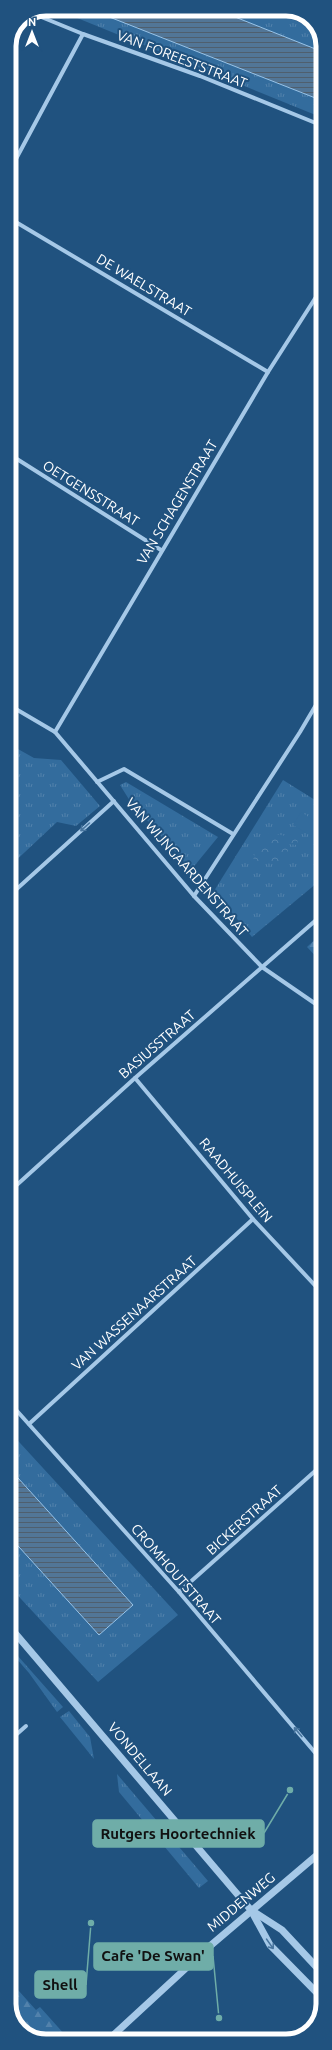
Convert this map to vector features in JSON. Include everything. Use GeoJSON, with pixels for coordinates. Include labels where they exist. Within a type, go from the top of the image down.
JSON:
{"type":"FeatureCollection","features":[{"type":"Feature","properties":{"kind":"street","name":"VAN FOREESTSTRAAT"},"geometry":{"type":"LineString","coordinates":[[41,17],[83,34],[200,76],[316,123]]}},
{"type":"Feature","properties":{"kind":"street"},"geometry":{"type":"LineString","coordinates":[[16,159],[83,34]]}},
{"type":"Feature","properties":{"kind":"street","name":"DE WAELSTRAAT"},"geometry":{"type":"LineString","coordinates":[[16,222],[268,372]]}},
{"type":"Feature","properties":{"kind":"street","name":"VAN SCHAGENSTRAAT"},"geometry":{"type":"LineString","coordinates":[[55,732],[161,550],[268,372],[316,297]]}},
{"type":"Feature","properties":{"kind":"street","name":"OETGENSSTRAAT"},"geometry":{"type":"LineString","coordinates":[[16,458],[161,550]]}},
{"type":"Feature","properties":{"kind":"street"},"geometry":{"type":"LineString","coordinates":[[194,896],[316,705]]}},
{"type":"Feature","properties":{"kind":"street","name":"VAN WIJNGAARDENSTRAAT"},"geometry":{"type":"LineString","coordinates":[[16,709],[55,732],[194,896],[262,967]]}},
{"type":"Feature","properties":{"kind":"street","name":"VAN WIJNGAARDENSTRAAT"},"geometry":{"type":"LineString","coordinates":[[97,782],[124,769],[233,834]]}},
{"type":"Feature","properties":{"kind":"street"},"geometry":{"type":"LineString","coordinates":[[16,890],[114,801]]}},
{"type":"Feature","properties":{"kind":"street","name":"BASIUSSTRAAT"},"geometry":{"type":"LineString","coordinates":[[16,1186],[135,1078],[316,920]]}},
{"type":"Feature","properties":{"kind":"street"},"geometry":{"type":"LineString","coordinates":[[262,967],[316,1004]]}},
{"type":"Feature","properties":{"kind":"street","name":"RAADHUISPLEIN"},"geometry":{"type":"LineString","coordinates":[[135,1078],[253,1219],[316,1286]]}},
{"type":"Feature","properties":{"kind":"street","name":"VAN WASSENAARSTRAAT"},"geometry":{"type":"LineString","coordinates":[[29,1424],[253,1219]]}},
{"type":"Feature","properties":{"kind":"street","name":"CROMHOUTSTRAAT"},"geometry":{"type":"LineString","coordinates":[[16,1410],[179,1592],[316,1754]]}},
{"type":"Feature","properties":{"kind":"street","name":"BICKERSTRAAT"},"geometry":{"type":"LineString","coordinates":[[179,1592],[316,1470]]}},
{"type":"Feature","properties":{"kind":"street","name":"VONDELLAAN"},"geometry":{"type":"LineString","coordinates":[[16,1634],[251,1910]]}},
{"type":"Feature","properties":{"kind":"street"},"geometry":{"type":"LineString","coordinates":[[16,1735],[26,1726]]}},
{"type":"Feature","properties":{"kind":"street","name":"MIDDENWEG"},"geometry":{"type":"LineString","coordinates":[[115,2034],[251,1910],[316,1856]]}},
{"type":"Feature","properties":{"kind":"street"},"geometry":{"type":"LineString","coordinates":[[251,1910],[282,1930],[316,1966]]}},
{"type":"Feature","properties":{"kind":"street"},"geometry":{"type":"LineString","coordinates":[[251,1910],[270,1945],[316,1992]]}},
{"type":"Feature","properties":{"kind":"green space"},"geometry":{"type":"Polygon","coordinates":[[[72,16],[107,16],[316,98],[316,115],[72,16]]]}},
{"type":"Feature","properties":{"kind":"green space"},"geometry":{"type":"Polygon","coordinates":[[[233,16],[285,16],[309,26],[316,42],[316,49],[233,16]]]}},
{"type":"Feature","properties":{"kind":"green space"},"geometry":{"type":"Polygon","coordinates":[[[16,748],[34,758],[61,760],[100,806],[76,826],[57,822],[16,860],[16,748]]]}},
{"type":"Feature","properties":{"kind":"green space"},"geometry":{"type":"Polygon","coordinates":[[[283,780],[316,801],[316,884],[252,937],[214,891],[283,780]]]}},
{"type":"Feature","properties":{"kind":"green space"},"geometry":{"type":"Polygon","coordinates":[[[126,782],[218,837],[191,870],[130,801],[120,785],[126,782]]]}},
{"type":"Feature","properties":{"kind":"green space"},"geometry":{"type":"Polygon","coordinates":[[[301,812],[316,822],[316,828],[311,836],[293,825],[301,812]]]}},
{"type":"Feature","properties":{"kind":"green space"},"geometry":{"type":"Polygon","coordinates":[[[269,833],[298,838],[297,845],[289,844],[285,866],[253,861],[255,852],[262,850],[263,838],[268,838],[269,833]]]}},
{"type":"Feature","properties":{"kind":"green space"},"geometry":{"type":"Polygon","coordinates":[[[316,939],[316,957],[307,947],[316,939]]]}},
{"type":"Feature","properties":{"kind":"green space"},"geometry":{"type":"Polygon","coordinates":[[[16,1439],[178,1615],[98,1682],[16,1594],[16,1544],[99,1635],[133,1605],[16,1476],[16,1439]]]}},
{"type":"Feature","properties":{"kind":"green space"},"geometry":{"type":"Polygon","coordinates":[[[16,1654],[63,1707],[57,1712],[29,1673],[16,1658],[16,1654]]]}},
{"type":"Feature","properties":{"kind":"green space"},"geometry":{"type":"Polygon","coordinates":[[[69,1711],[90,1737],[94,1759],[60,1717],[69,1711]]]}},
{"type":"Feature","properties":{"kind":"green space"},"geometry":{"type":"Polygon","coordinates":[[[117,1774],[208,1881],[199,1888],[119,1792],[117,1774]]]}},
{"type":"Feature","properties":{"kind":"green space"},"geometry":{"type":"Polygon","coordinates":[[[18,1990],[36,2010],[40,2007],[64,2034],[44,2034],[35,2032],[26,2027],[20,2019],[16,2008],[16,1992],[18,1990]]]}},
{"type":"Feature","properties":{"kind":"shaded area"},"geometry":{"type":"Polygon","coordinates":[[[107,16],[233,16],[316,49],[316,98],[107,16]]]}},
{"type":"Feature","properties":{"kind":"shaded area"},"geometry":{"type":"Polygon","coordinates":[[[16,1476],[133,1605],[99,1635],[16,1544],[16,1476]]]}},
{"type":"Feature","properties":{"kind":"place","name":"Rutgers Hoortechniek"},"geometry":{"type":"Point","coordinates":[290,1790]}},
{"type":"Feature","properties":{"kind":"place","name":"Shell"},"geometry":{"type":"Point","coordinates":[91,1923]}},
{"type":"Feature","properties":{"kind":"place","name":"Cafe 'De Swan'"},"geometry":{"type":"Point","coordinates":[219,2018]}}]}
